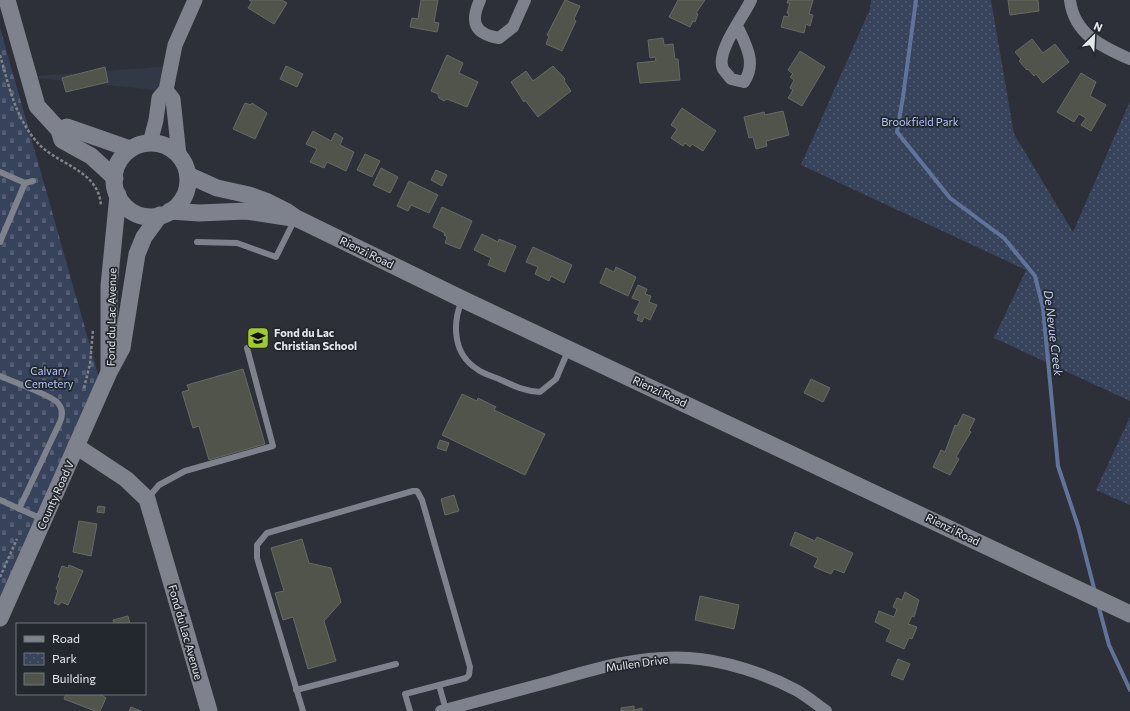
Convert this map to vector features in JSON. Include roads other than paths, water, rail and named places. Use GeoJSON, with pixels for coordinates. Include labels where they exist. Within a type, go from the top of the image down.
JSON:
{"type":"FeatureCollection","features":[{"type":"Feature","properties":{"kind":"main road"},"geometry":{"type":"LineString","coordinates":[[7,0],[37,106],[58,130],[62,140],[91,156],[116,186],[131,210],[140,215],[150,216],[165,213],[246,211],[270,216],[296,218]]}},
{"type":"Feature","properties":{"kind":"main road"},"geometry":{"type":"LineString","coordinates":[[58,130],[67,127],[130,149]]}},
{"type":"Feature","properties":{"kind":"main road"},"geometry":{"type":"LineString","coordinates":[[116,186],[118,165],[130,149],[139,145],[150,143],[161,144],[171,148],[179,155],[185,164],[188,175],[188,185],[185,196],[179,205],[165,213]]}},
{"type":"Feature","properties":{"kind":"main road","name":"Rienzi Road"},"geometry":{"type":"LineString","coordinates":[[188,175],[217,188],[249,195],[286,210],[296,218],[462,299],[1123,610]]}},
{"type":"Feature","properties":{"kind":"main road","name":"Fond du Lac Avenue"},"geometry":{"type":"LineString","coordinates":[[109,372],[109,286],[116,186]]}},
{"type":"Feature","properties":{"kind":"main road","name":"Fond du Lac Avenue"},"geometry":{"type":"LineString","coordinates":[[109,372],[122,348],[137,254],[144,237],[165,213]]}},
{"type":"Feature","properties":{"kind":"main road","name":"County Road V"},"geometry":{"type":"LineString","coordinates":[[0,618],[109,372]]}},
{"type":"Feature","properties":{"kind":"main road"},"geometry":{"type":"LineString","coordinates":[[76,446],[126,479],[147,499]]}},
{"type":"Feature","properties":{"kind":"main road","name":"Fond du Lac Avenue"},"geometry":{"type":"LineString","coordinates":[[147,499],[209,711]]}},
{"type":"Feature","properties":{"kind":"street"},"geometry":{"type":"LineString","coordinates":[[150,143],[156,120],[159,98],[166,90],[175,45],[195,0]]}},
{"type":"Feature","properties":{"kind":"street"},"geometry":{"type":"LineString","coordinates":[[480,0],[475,12],[476,26],[485,36],[499,38],[513,27],[525,0]]}},
{"type":"Feature","properties":{"kind":"street"},"geometry":{"type":"LineString","coordinates":[[737,26],[751,0]]}},
{"type":"Feature","properties":{"kind":"street"},"geometry":{"type":"LineString","coordinates":[[1070,0],[1075,17],[1085,33],[1099,44],[1130,59]]}},
{"type":"Feature","properties":{"kind":"street"},"geometry":{"type":"LineString","coordinates":[[166,90],[173,99],[179,155]]}},
{"type":"Feature","properties":{"kind":"street","name":"Mullen Drive"},"geometry":{"type":"LineString","coordinates":[[444,710],[603,667],[636,660],[671,657],[691,658],[715,662],[768,677],[797,691],[826,711]]}},
{"type":"Feature","properties":{"kind":"lane"},"geometry":{"type":"LineString","coordinates":[[0,172],[25,183],[34,181]]}},
{"type":"Feature","properties":{"kind":"lane"},"geometry":{"type":"LineString","coordinates":[[0,242],[25,183]]}},
{"type":"Feature","properties":{"kind":"lane"},"geometry":{"type":"LineString","coordinates":[[197,242],[237,243],[276,256],[296,218]]}},
{"type":"Feature","properties":{"kind":"lane"},"geometry":{"type":"LineString","coordinates":[[462,299],[456,313],[455,333],[461,354],[476,369],[525,391],[540,392],[556,379],[569,349]]}},
{"type":"Feature","properties":{"kind":"lane"},"geometry":{"type":"LineString","coordinates":[[147,499],[159,485],[185,471],[273,446],[247,348]]}},
{"type":"Feature","properties":{"kind":"lane"},"geometry":{"type":"LineString","coordinates":[[0,376],[53,400],[60,406],[62,412],[60,422],[19,509]]}},
{"type":"Feature","properties":{"kind":"lane"},"geometry":{"type":"LineString","coordinates":[[302,711],[257,558],[260,540],[267,533],[272,531],[417,491],[422,500],[470,667],[469,675],[466,678],[405,694],[410,711]]}},
{"type":"Feature","properties":{"kind":"lane"},"geometry":{"type":"LineString","coordinates":[[0,500],[44,520]]}},
{"type":"Feature","properties":{"kind":"lane"},"geometry":{"type":"LineString","coordinates":[[296,690],[396,664]]}},
{"type":"Feature","properties":{"kind":"lane"},"geometry":{"type":"LineString","coordinates":[[439,685],[444,710]]}},
{"type":"Feature","properties":{"kind":"waterway","name":"De Nevue Creek"},"geometry":{"type":"LineString","coordinates":[[916,0],[897,132],[950,198],[1004,238],[1035,276],[1043,308],[1058,466],[1078,526],[1095,592]]}},
{"type":"Feature","properties":{"kind":"waterway","name":"De Nevue Creek"},"geometry":{"type":"LineString","coordinates":[[1098,604],[1109,645],[1130,690]]}},
{"type":"Feature","properties":{"kind":"place","name":"Fond du Lac Christian School"},"geometry":{"type":"Point","coordinates":[258,338]}},
{"type":"Feature","properties":{"kind":"park label","name":"Brookfield Park"},"geometry":{"type":"Point","coordinates":[920,121]}},
{"type":"Feature","properties":{"kind":"park label","name":"Calvary Cemetery"},"geometry":{"type":"Point","coordinates":[49,376]}}]}
